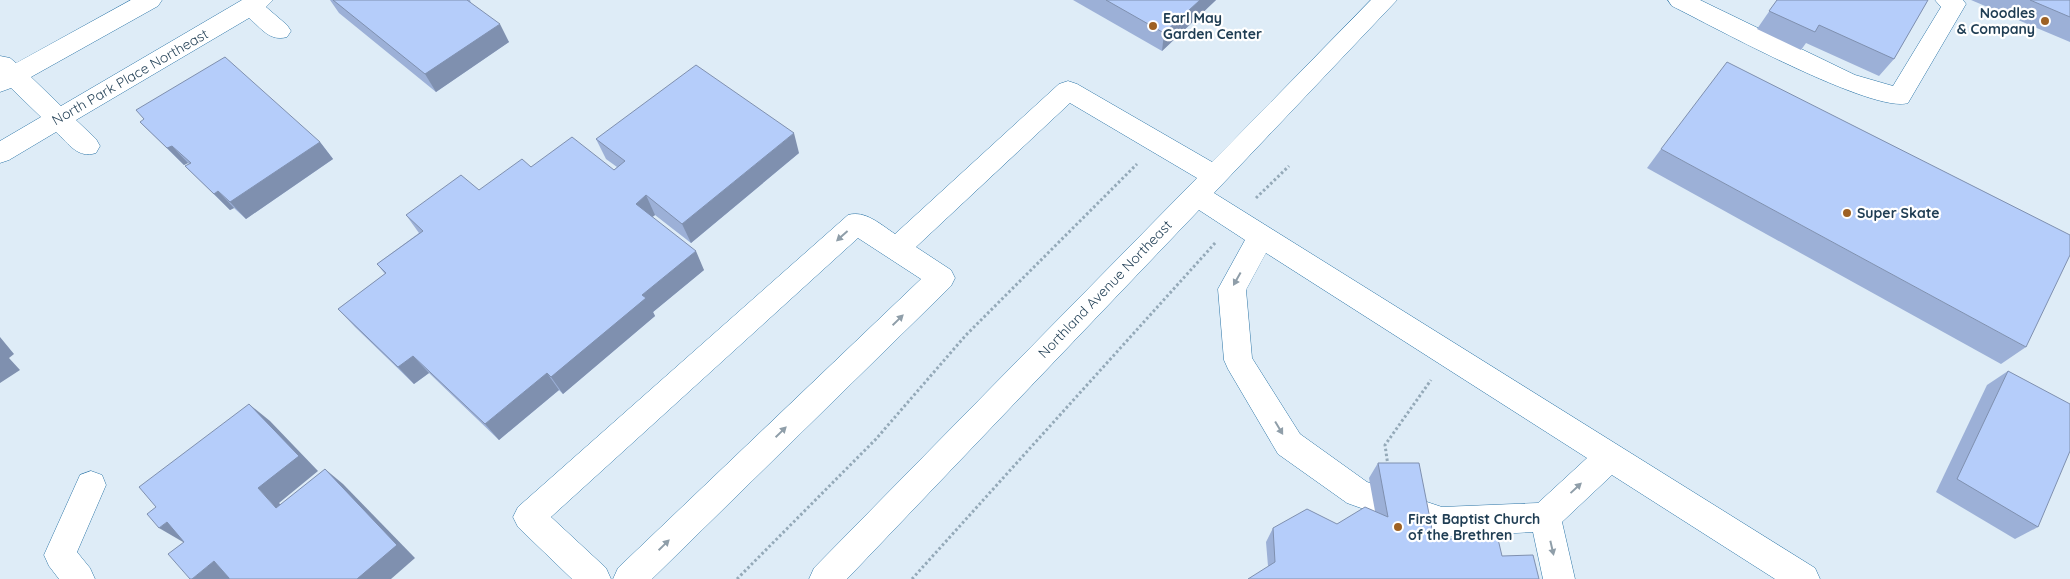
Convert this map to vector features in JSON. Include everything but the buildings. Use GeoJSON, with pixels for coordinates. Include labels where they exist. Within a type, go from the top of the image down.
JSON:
{"type":"FeatureCollection","features":[{"type":"Feature","properties":{"kind":"street"},"geometry":{"type":"LineString","coordinates":[[87,146],[60,118],[5,74],[150,0]]}},
{"type":"Feature","properties":{"kind":"street","name":"Northland Avenue Northeast"},"geometry":{"type":"LineString","coordinates":[[825,579],[1385,0]]}},
{"type":"Feature","properties":{"kind":"street"},"geometry":{"type":"LineString","coordinates":[[1680,0],[1846,81],[1867,89],[1899,97],[1954,4],[1947,0]]}},
{"type":"Feature","properties":{"kind":"street"},"geometry":{"type":"LineString","coordinates":[[255,3],[279,31]]}},
{"type":"Feature","properties":{"kind":"street","name":"North Park Place Northeast"},"geometry":{"type":"LineString","coordinates":[[0,153],[255,3]]}},
{"type":"Feature","properties":{"kind":"street"},"geometry":{"type":"LineString","coordinates":[[896,249],[1068,90],[1160,142],[1205,186],[1235,220],[1804,579]]}},
{"type":"Feature","properties":{"kind":"street"},"geometry":{"type":"LineString","coordinates":[[595,579],[529,517],[857,223],[941,278],[629,579]]}},
{"type":"Feature","properties":{"kind":"street"},"geometry":{"type":"LineString","coordinates":[[1261,236],[1232,289],[1238,360],[1288,444],[1358,494],[1442,522],[1545,517],[1610,456]]}},
{"type":"Feature","properties":{"kind":"street"},"geometry":{"type":"LineString","coordinates":[[79,579],[60,555],[91,486]]}},
{"type":"Feature","properties":{"kind":"street"},"geometry":{"type":"LineString","coordinates":[[1545,517],[1559,579]]}},
{"type":"Feature","properties":{"kind":"path"},"geometry":{"type":"LineString","coordinates":[[736,579],[876,439],[966,336],[1160,142]]}},
{"type":"Feature","properties":{"kind":"path"},"geometry":{"type":"LineString","coordinates":[[912,579],[1235,220],[1290,166]]}},
{"type":"Feature","properties":{"kind":"path"},"geometry":{"type":"LineString","coordinates":[[1389,470],[1385,445],[1448,355]]}},
{"type":"Feature","properties":{"kind":"place","name":"Noodles & Company"},"geometry":{"type":"Point","coordinates":[2045,21]}},
{"type":"Feature","properties":{"kind":"place","name":"Earl May Garden Center"},"geometry":{"type":"Point","coordinates":[1153,26]}},
{"type":"Feature","properties":{"kind":"place","name":"Super Skate"},"geometry":{"type":"Point","coordinates":[1847,213]}},
{"type":"Feature","properties":{"kind":"place","name":"First Baptist Church of the Brethren"},"geometry":{"type":"Point","coordinates":[1398,527]}}]}
